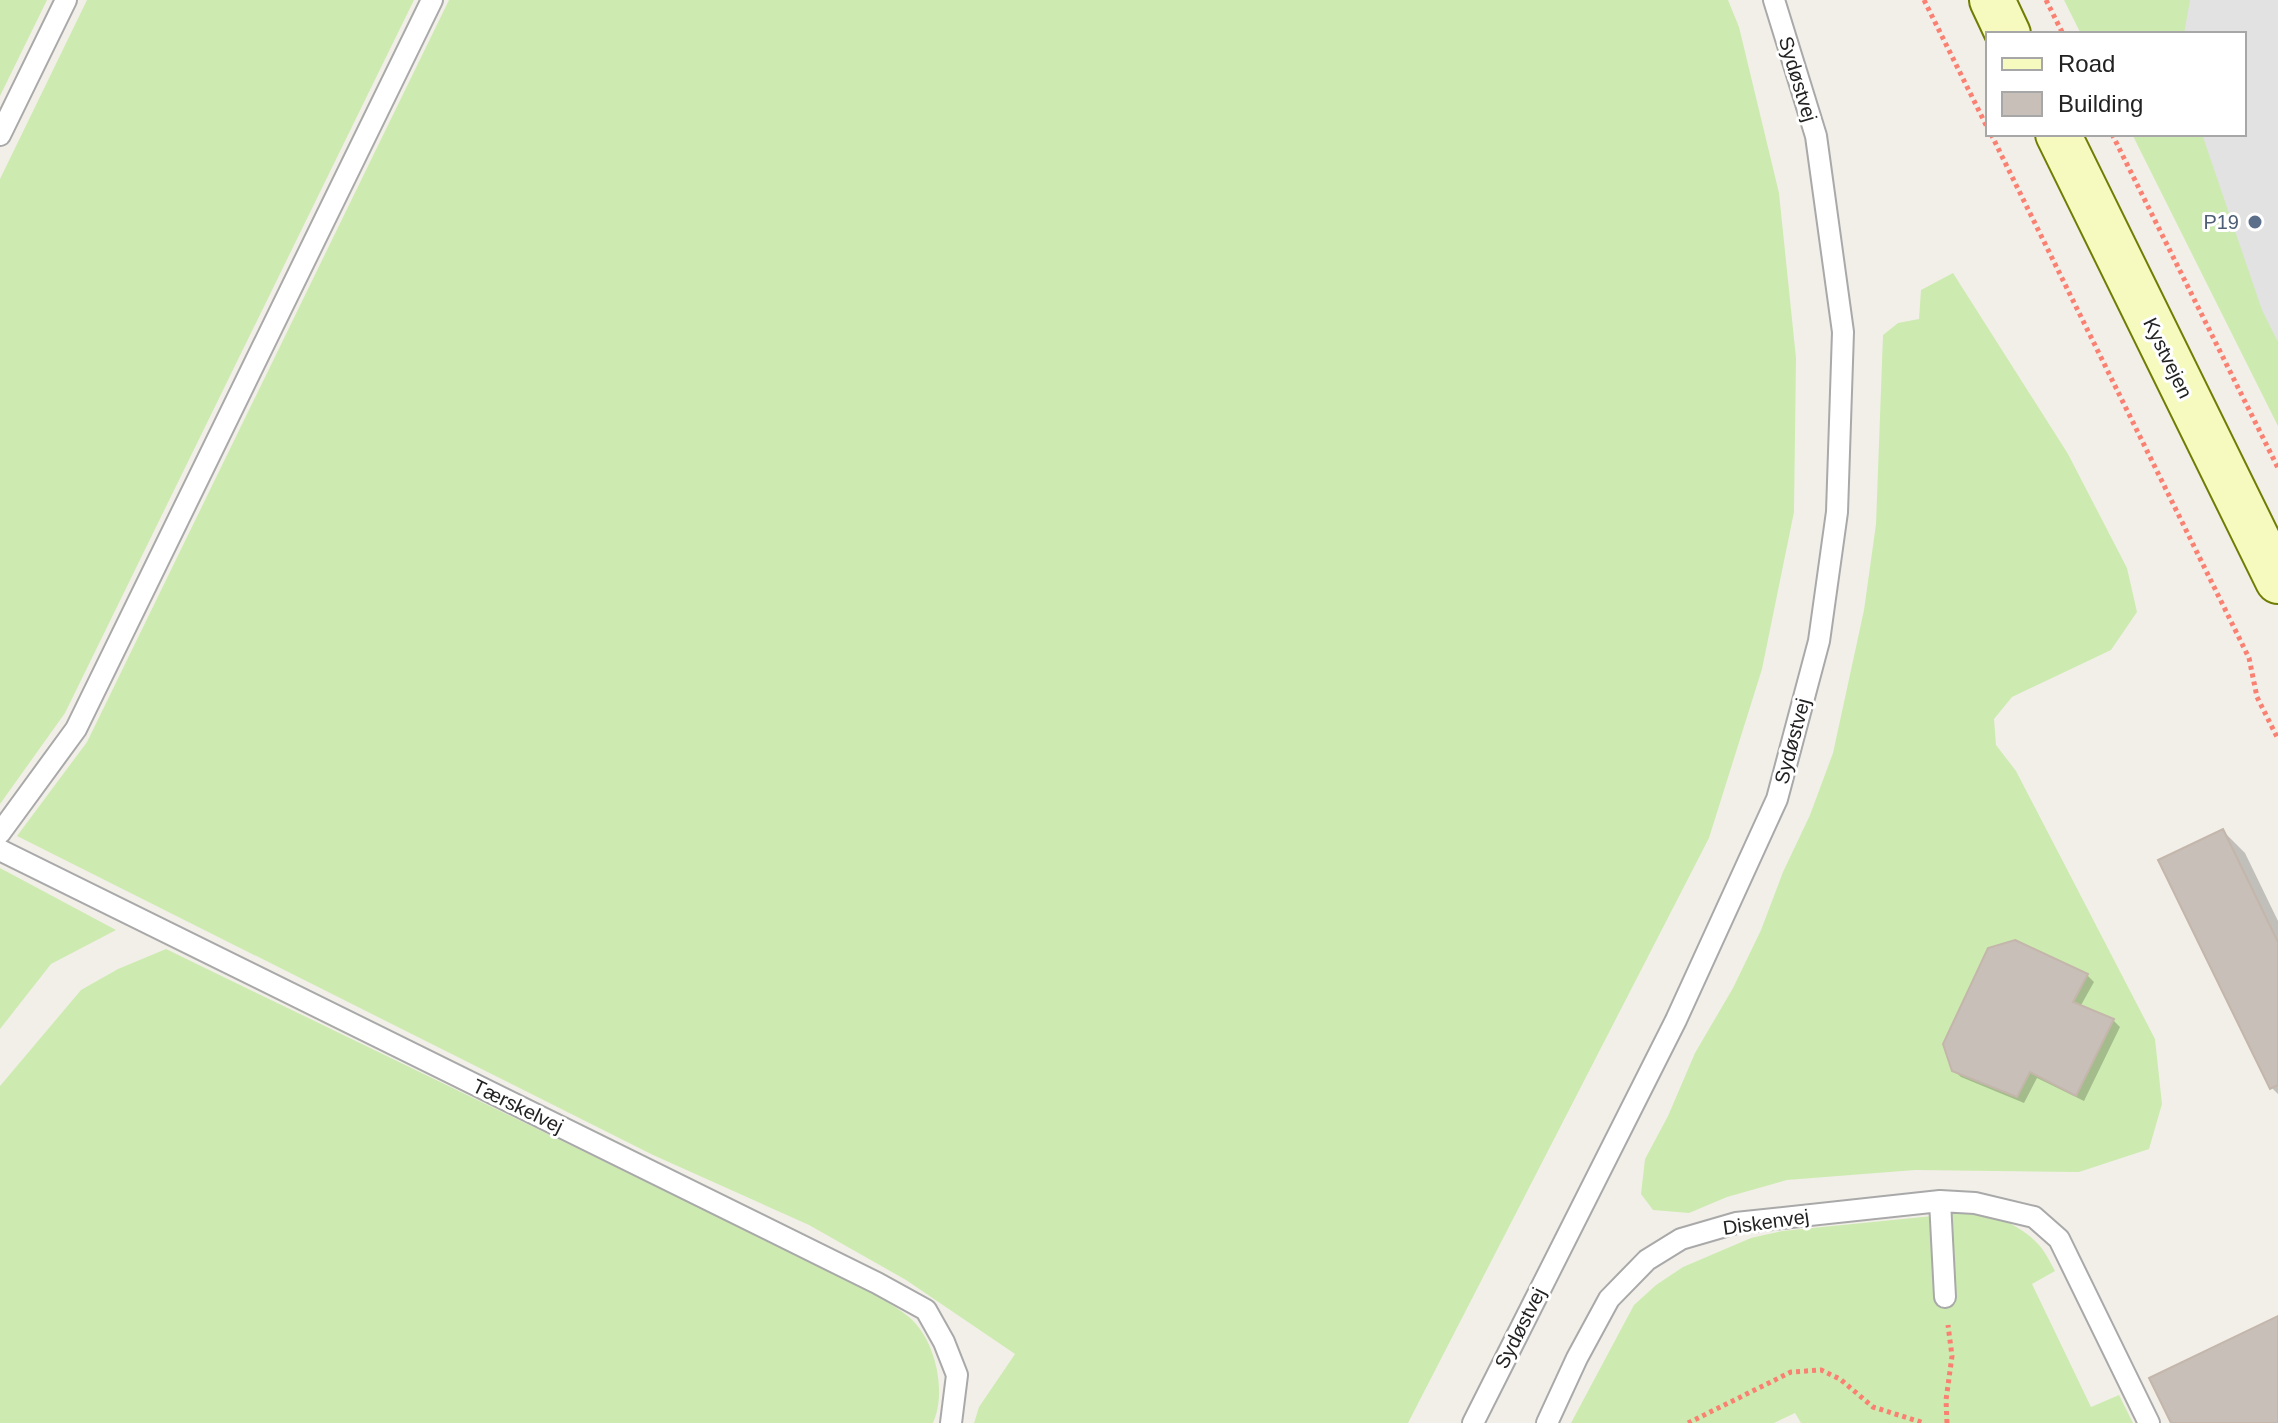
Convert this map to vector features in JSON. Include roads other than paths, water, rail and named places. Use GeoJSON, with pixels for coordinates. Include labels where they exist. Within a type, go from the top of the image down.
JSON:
{"type":"FeatureCollection","features":[{"type":"Feature","properties":{"kind":"street"},"geometry":{"type":"LineString","coordinates":[[1992,0],[2007,32]]}},
{"type":"Feature","properties":{"kind":"street","name":"Kystvejen"},"geometry":{"type":"LineString","coordinates":[[2059,136],[2278,581]]}},
{"type":"Feature","properties":{"kind":"lane"},"geometry":{"type":"LineString","coordinates":[[0,135],[66,0]]}},
{"type":"Feature","properties":{"kind":"lane"},"geometry":{"type":"LineString","coordinates":[[0,833],[76,729],[432,0]]}},
{"type":"Feature","properties":{"kind":"lane","name":"Sydøstvej"},"geometry":{"type":"LineString","coordinates":[[1473,1423],[1676,1020],[1777,799],[1819,641],[1837,512],[1843,332],[1816,136],[1774,0]]}},
{"type":"Feature","properties":{"kind":"lane","name":"Tærskelvej"},"geometry":{"type":"LineString","coordinates":[[0,850],[926,1310],[944,1342],[957,1375],[951,1423]]}},
{"type":"Feature","properties":{"kind":"lane"},"geometry":{"type":"LineString","coordinates":[[1940,1201],[1945,1297]]}},
{"type":"Feature","properties":{"kind":"lane","name":"Diskenvej"},"geometry":{"type":"LineString","coordinates":[[1547,1423],[1609,1299],[1647,1260],[1681,1239],[1736,1223],[1940,1201],[1975,1203],[2034,1217],[2059,1239],[2149,1423]]}},
{"type":"Feature","properties":{"kind":"place","name":"P19"},"geometry":{"type":"Point","coordinates":[2255,222]}}]}
